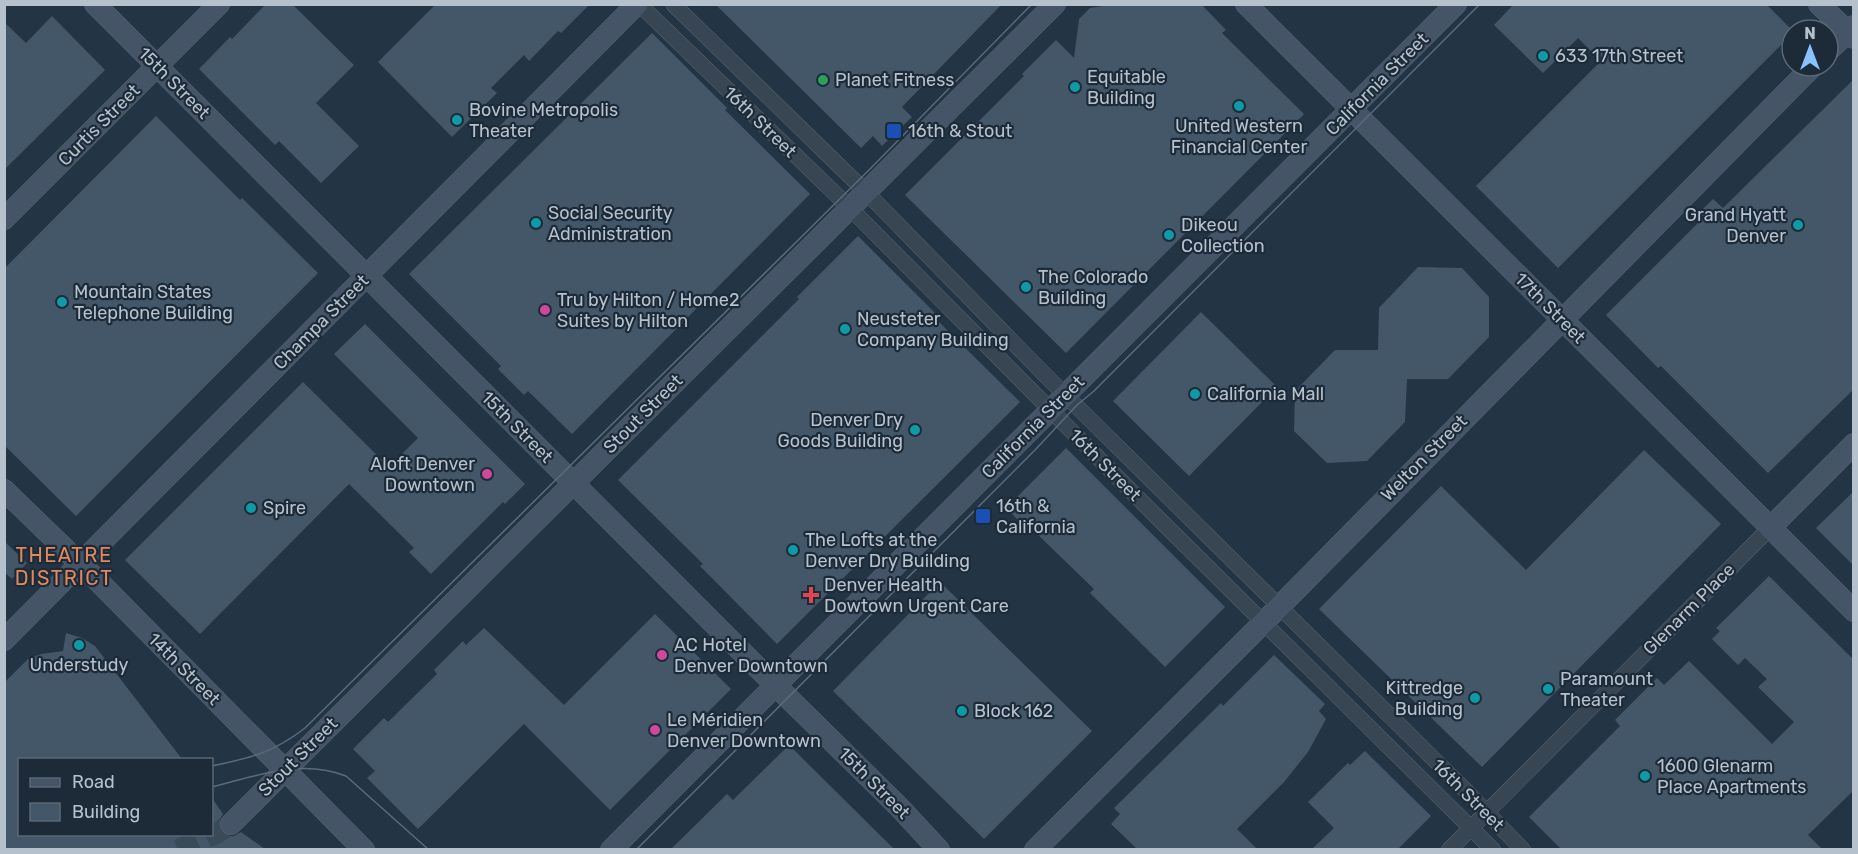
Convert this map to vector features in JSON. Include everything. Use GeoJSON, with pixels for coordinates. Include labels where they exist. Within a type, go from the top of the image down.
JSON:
{"type":"FeatureCollection","features":[{"type":"Feature","properties":{"kind":"main road","name":"15th Street"},"geometry":{"type":"LineString","coordinates":[[95,4],[939,849]]}},
{"type":"Feature","properties":{"kind":"main road","name":"Curtis Street"},"geometry":{"type":"LineString","coordinates":[[4,219],[219,4]]}},
{"type":"Feature","properties":{"kind":"main road","name":"Champa Street"},"geometry":{"type":"LineString","coordinates":[[4,640],[638,4]]}},
{"type":"Feature","properties":{"kind":"main road","name":"Stout Street"},"geometry":{"type":"LineString","coordinates":[[231,824],[1055,4]]}},
{"type":"Feature","properties":{"kind":"main road","name":"17th Street"},"geometry":{"type":"LineString","coordinates":[[1246,4],[1854,611]]}},
{"type":"Feature","properties":{"kind":"main road","name":"California Street"},"geometry":{"type":"LineString","coordinates":[[611,849],[1456,4]]}},
{"type":"Feature","properties":{"kind":"main road"},"geometry":{"type":"LineString","coordinates":[[1819,4],[1852,32],[1840,42]]}},
{"type":"Feature","properties":{"kind":"main road","name":"Welton Street"},"geometry":{"type":"LineString","coordinates":[[1035,849],[1280,606],[1801,78]]}},
{"type":"Feature","properties":{"kind":"main road","name":"Glenarm Place"},"geometry":{"type":"LineString","coordinates":[[1770,528],[1854,444]]}},
{"type":"Feature","properties":{"kind":"main road","name":"14th Street"},"geometry":{"type":"LineString","coordinates":[[4,490],[364,849]]}},
{"type":"Feature","properties":{"kind":"street","name":"16th Street"},"geometry":{"type":"LineString","coordinates":[[638,4],[850,208],[1050,411],[1493,849]]}},
{"type":"Feature","properties":{"kind":"street","name":"16th Street"},"geometry":{"type":"LineString","coordinates":[[673,4],[866,192],[1046,376],[1523,849]]}},
{"type":"Feature","properties":{"kind":"street","name":"Glenarm Place"},"geometry":{"type":"LineString","coordinates":[[1449,849],[1770,528]]}},
{"type":"Feature","properties":{"kind":"building"},"geometry":{"type":"Polygon","coordinates":[[[266,4],[292,4],[354,65],[316,103],[359,146],[321,183],[279,141],[275,145],[199,69],[266,4]]]}},
{"type":"Feature","properties":{"kind":"building"},"geometry":{"type":"Polygon","coordinates":[[[436,4],[590,4],[561,33],[558,31],[529,61],[524,55],[491,88],[497,93],[452,137],[378,62],[436,4]]]}},
{"type":"Feature","properties":{"kind":"building"},"geometry":{"type":"Polygon","coordinates":[[[715,4],[1002,4],[902,107],[912,117],[882,146],[873,136],[861,148],[715,4]]]}},
{"type":"Feature","properties":{"kind":"building"},"geometry":{"type":"Polygon","coordinates":[[[1116,4],[1201,4],[1226,30],[1222,33],[1304,114],[1066,353],[905,195],[1024,76],[1022,74],[1056,40],[1074,58],[1079,19],[1090,8],[1116,4]]]}},
{"type":"Feature","properties":{"kind":"building"},"geometry":{"type":"Polygon","coordinates":[[[1514,4],[1766,4],[1780,18],[1780,46],[1558,268],[1476,186],[1601,61],[1578,38],[1543,73],[1494,25],[1514,4]]]}},
{"type":"Feature","properties":{"kind":"building"},"geometry":{"type":"Polygon","coordinates":[[[52,16],[105,70],[4,170],[4,22],[26,43],[52,16]]]}},
{"type":"Feature","properties":{"kind":"building"},"geometry":{"type":"Polygon","coordinates":[[[652,33],[727,108],[725,110],[810,194],[572,434],[528,391],[524,395],[498,369],[501,366],[409,274],[652,33]]]}},
{"type":"Feature","properties":{"kind":"building"},"geometry":{"type":"Polygon","coordinates":[[[1854,79],[1854,389],[1768,473],[1661,366],[1658,368],[1606,315],[1704,217],[1699,213],[1713,199],[1723,208],[1854,79]]]}},
{"type":"Feature","properties":{"kind":"building"},"geometry":{"type":"Polygon","coordinates":[[[156,116],[240,200],[242,198],[318,273],[76,516],[4,445],[4,269],[156,116]]]}},
{"type":"Feature","properties":{"kind":"building"},"geometry":{"type":"Polygon","coordinates":[[[858,236],[939,317],[936,319],[1020,402],[777,644],[700,566],[703,564],[618,480],[799,299],[797,297],[858,236]]]}},
{"type":"Feature","properties":{"kind":"building"},"geometry":{"type":"Polygon","coordinates":[[[1418,267],[1462,268],[1489,297],[1489,337],[1448,379],[1407,379],[1405,422],[1367,461],[1327,463],[1294,431],[1295,391],[1335,350],[1378,350],[1379,308],[1418,267]]]}},
{"type":"Feature","properties":{"kind":"building","name":"California Mall"},"geometry":{"type":"Polygon","coordinates":[[[1201,312],[1277,387],[1189,476],[1113,401],[1201,312]]]}},
{"type":"Feature","properties":{"kind":"building"},"geometry":{"type":"Polygon","coordinates":[[[365,324],[525,484],[505,504],[503,502],[431,574],[409,552],[414,548],[349,484],[200,634],[125,560],[303,382],[389,467],[418,438],[334,354],[365,324]]]}},
{"type":"Feature","properties":{"kind":"building"},"geometry":{"type":"Polygon","coordinates":[[[1066,448],[1225,607],[1165,667],[1090,593],[1094,589],[1033,530],[1031,533],[1006,508],[1066,448]]]}},
{"type":"Feature","properties":{"kind":"building"},"geometry":{"type":"Polygon","coordinates":[[[1644,450],[1721,524],[1482,767],[1319,609],[1441,486],[1526,570],[1644,450]]]}},
{"type":"Feature","properties":{"kind":"building"},"geometry":{"type":"Polygon","coordinates":[[[1854,491],[1854,566],[1816,528],[1854,491]]]}},
{"type":"Feature","properties":{"kind":"building"},"geometry":{"type":"Polygon","coordinates":[[[4,541],[27,563],[12,579],[4,572],[4,541]]]}},
{"type":"Feature","properties":{"kind":"building"},"geometry":{"type":"Polygon","coordinates":[[[1769,576],[1854,660],[1854,790],[1808,835],[1822,849],[1561,849],[1529,817],[1620,726],[1615,720],[1657,678],[1664,685],[1689,661],[1772,744],[1794,722],[1758,687],[1767,679],[1745,658],[1738,665],[1712,639],[1720,631],[1716,628],[1769,576]]]}},
{"type":"Feature","properties":{"kind":"building","name":"Block 162"},"geometry":{"type":"Polygon","coordinates":[[[940,582],[1092,731],[984,839],[833,691],[940,582]]]}},
{"type":"Feature","properties":{"kind":"building"},"geometry":{"type":"Polygon","coordinates":[[[655,614],[731,689],[610,810],[524,724],[418,829],[367,778],[375,771],[353,749],[384,718],[388,722],[437,674],[434,670],[463,641],[466,645],[484,628],[564,705],[655,614]]]}},
{"type":"Feature","properties":{"kind":"building"},"geometry":{"type":"Polygon","coordinates":[[[66,633],[82,638],[95,646],[181,758],[18,758],[18,836],[213,836],[213,799],[223,814],[219,821],[222,833],[234,836],[241,832],[265,849],[4,849],[4,683],[28,659],[41,654],[63,651],[66,633]]]}},
{"type":"Feature","properties":{"kind":"building"},"geometry":{"type":"Polygon","coordinates":[[[1274,655],[1325,704],[1319,711],[1326,719],[1308,752],[1284,782],[1237,829],[1257,849],[1137,849],[1111,824],[1120,814],[1114,808],[1221,703],[1223,706],[1274,655]]]}},
{"type":"Feature","properties":{"kind":"building"},"geometry":{"type":"Polygon","coordinates":[[[789,745],[894,849],[671,849],[727,794],[733,800],[789,745]]]}},
{"type":"Feature","properties":{"kind":"building"},"geometry":{"type":"Polygon","coordinates":[[[1365,751],[1431,816],[1398,849],[1312,849],[1334,828],[1308,802],[1348,763],[1350,765],[1365,751]]]}},
{"type":"Feature","properties":{"kind":"tunnel"},"geometry":{"type":"LineString","coordinates":[[213,835],[231,824]]}},
{"type":"Feature","properties":{"kind":"tunnel"},"geometry":{"type":"LineString","coordinates":[[178,850],[210,836]]}},
{"type":"Feature","properties":{"kind":"tram line"},"geometry":{"type":"LineString","coordinates":[[213,766],[272,749],[305,728],[871,168],[1032,4]]}},
{"type":"Feature","properties":{"kind":"tram line"},"geometry":{"type":"LineString","coordinates":[[636,850],[1036,449],[1077,405],[1094,391],[1480,4]]}},
{"type":"Feature","properties":{"kind":"tram line"},"geometry":{"type":"LineString","coordinates":[[213,787],[279,771],[296,769],[329,771],[346,776],[429,850]]}},
{"type":"Feature","properties":{"kind":"place","name":"633 17th Street"},"geometry":{"type":"Point","coordinates":[1543,56]}},
{"type":"Feature","properties":{"kind":"place","name":"Planet Fitness"},"geometry":{"type":"Point","coordinates":[823,80]}},
{"type":"Feature","properties":{"kind":"place","name":"Equitable Building"},"geometry":{"type":"Point","coordinates":[1075,87]}},
{"type":"Feature","properties":{"kind":"place","name":"United Western Financial Center"},"geometry":{"type":"Point","coordinates":[1239,106]}},
{"type":"Feature","properties":{"kind":"place","name":"Bovine Metropolis Theater"},"geometry":{"type":"Point","coordinates":[457,120]}},
{"type":"Feature","properties":{"kind":"place","name":"16th & Stout"},"geometry":{"type":"Point","coordinates":[894,131]}},
{"type":"Feature","properties":{"kind":"place","name":"Social Security Administration"},"geometry":{"type":"Point","coordinates":[536,223]}},
{"type":"Feature","properties":{"kind":"place","name":"Grand Hyatt Denver"},"geometry":{"type":"Point","coordinates":[1798,225]}},
{"type":"Feature","properties":{"kind":"place","name":"Dikeou Collection"},"geometry":{"type":"Point","coordinates":[1169,235]}},
{"type":"Feature","properties":{"kind":"place","name":"The Colorado Building"},"geometry":{"type":"Point","coordinates":[1026,287]}},
{"type":"Feature","properties":{"kind":"place","name":"Mountain States Telephone Building"},"geometry":{"type":"Point","coordinates":[62,302]}},
{"type":"Feature","properties":{"kind":"place","name":"Tru by Hilton / Home2 Suites by Hilton"},"geometry":{"type":"Point","coordinates":[545,310]}},
{"type":"Feature","properties":{"kind":"place","name":"Neusteter Company Building"},"geometry":{"type":"Point","coordinates":[845,329]}},
{"type":"Feature","properties":{"kind":"place","name":"California Mall"},"geometry":{"type":"Point","coordinates":[1195,394]}},
{"type":"Feature","properties":{"kind":"place","name":"Denver Dry Goods Building"},"geometry":{"type":"Point","coordinates":[915,430]}},
{"type":"Feature","properties":{"kind":"place","name":"Aloft Denver Downtown"},"geometry":{"type":"Point","coordinates":[487,474]}},
{"type":"Feature","properties":{"kind":"place","name":"Spire"},"geometry":{"type":"Point","coordinates":[251,508]}},
{"type":"Feature","properties":{"kind":"place","name":"16th & California"},"geometry":{"type":"Point","coordinates":[983,516]}},
{"type":"Feature","properties":{"kind":"place","name":"The Lofts at the Denver Dry Building"},"geometry":{"type":"Point","coordinates":[793,550]}},
{"type":"Feature","properties":{"kind":"place","name":"Denver Health Dowtown Urgent Care"},"geometry":{"type":"Point","coordinates":[811,595]}},
{"type":"Feature","properties":{"kind":"place","name":"Understudy"},"geometry":{"type":"Point","coordinates":[79,645]}},
{"type":"Feature","properties":{"kind":"place","name":"AC Hotel Denver Downtown"},"geometry":{"type":"Point","coordinates":[662,655]}},
{"type":"Feature","properties":{"kind":"place","name":"Paramount Theater"},"geometry":{"type":"Point","coordinates":[1548,689]}},
{"type":"Feature","properties":{"kind":"place","name":"Kittredge Building"},"geometry":{"type":"Point","coordinates":[1475,698]}},
{"type":"Feature","properties":{"kind":"place","name":"Block 162"},"geometry":{"type":"Point","coordinates":[962,711]}},
{"type":"Feature","properties":{"kind":"place","name":"Le Méridien Denver Downtown"},"geometry":{"type":"Point","coordinates":[655,730]}},
{"type":"Feature","properties":{"kind":"place","name":"1600 Glenarm Place Apartments"},"geometry":{"type":"Point","coordinates":[1645,776]}},
{"type":"Feature","properties":{"kind":"district","name":"THEATRE DISTRICT"},"geometry":{"type":"Point","coordinates":[64,566]}}]}
